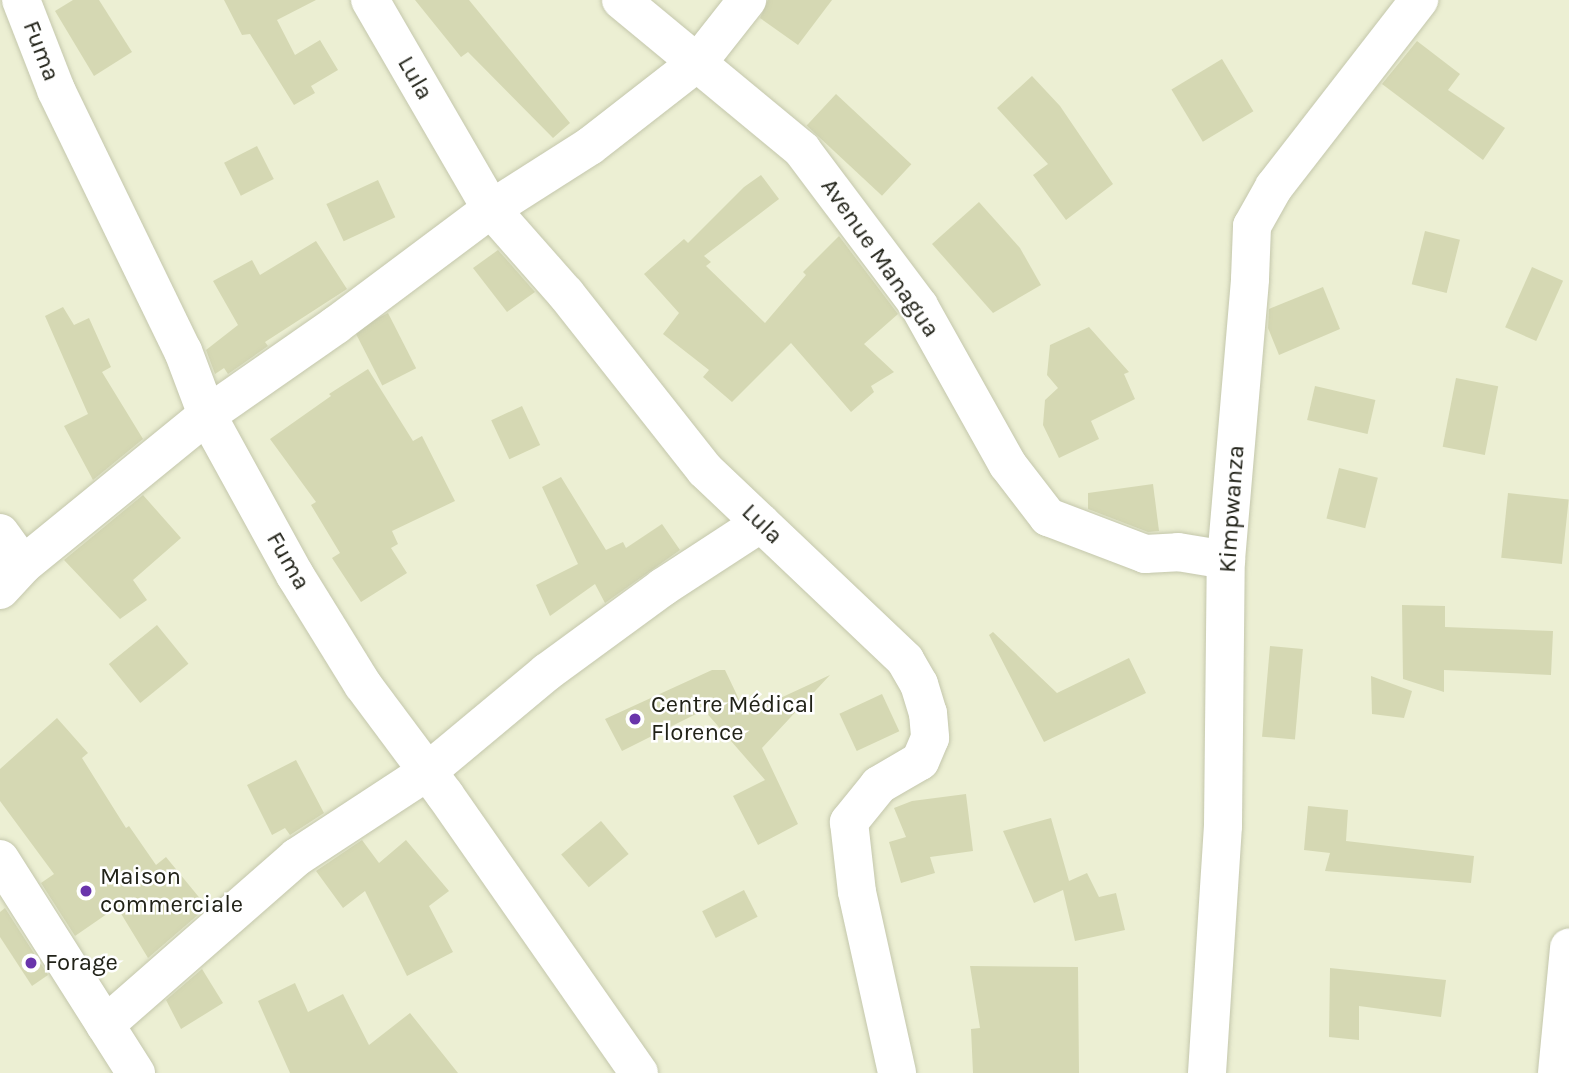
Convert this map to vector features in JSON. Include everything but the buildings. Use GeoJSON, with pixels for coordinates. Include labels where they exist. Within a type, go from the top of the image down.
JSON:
{"type":"FeatureCollection","features":[{"type":"Feature","properties":{"kind":"street","name":"Fuma"},"geometry":{"type":"LineString","coordinates":[[22,0],[56,90],[183,351],[207,415],[309,597],[363,685],[639,1073]]}},
{"type":"Feature","properties":{"kind":"street","name":"Lula"},"geometry":{"type":"LineString","coordinates":[[370,0],[491,209],[566,294],[705,470],[905,660],[919,684],[928,712],[930,738],[920,761],[879,785],[849,822],[857,892],[897,1073]]}},
{"type":"Feature","properties":{"kind":"street","name":"Avenue Managua"},"geometry":{"type":"LineString","coordinates":[[621,0],[699,61],[802,149],[919,306],[1008,466],[1048,517],[1145,554],[1178,551],[1226,560]]}},
{"type":"Feature","properties":{"kind":"street"},"geometry":{"type":"LineString","coordinates":[[0,533],[12,578],[207,415],[336,325],[491,209],[590,146],[699,61],[747,0]]}},
{"type":"Feature","properties":{"kind":"street","name":"Kimpwanza"},"geometry":{"type":"LineString","coordinates":[[1207,1073],[1223,826],[1226,560],[1250,279],[1252,226],[1273,187],[1419,0]]}},
{"type":"Feature","properties":{"kind":"street"},"geometry":{"type":"LineString","coordinates":[[105,1025],[297,858],[427,772],[547,672],[663,587],[761,523]]}},
{"type":"Feature","properties":{"kind":"street"},"geometry":{"type":"LineString","coordinates":[[0,859],[135,1073]]}},
{"type":"Feature","properties":{"kind":"street"},"geometry":{"type":"LineString","coordinates":[[1558,1073],[1569,948]]}},
{"type":"Feature","properties":{"kind":"place","name":"Centre Médical Florence"},"geometry":{"type":"Point","coordinates":[635,719]}},
{"type":"Feature","properties":{"kind":"place","name":"Maison commerciale"},"geometry":{"type":"Point","coordinates":[86,891]}},
{"type":"Feature","properties":{"kind":"place","name":"Forage"},"geometry":{"type":"Point","coordinates":[31,963]}}]}
